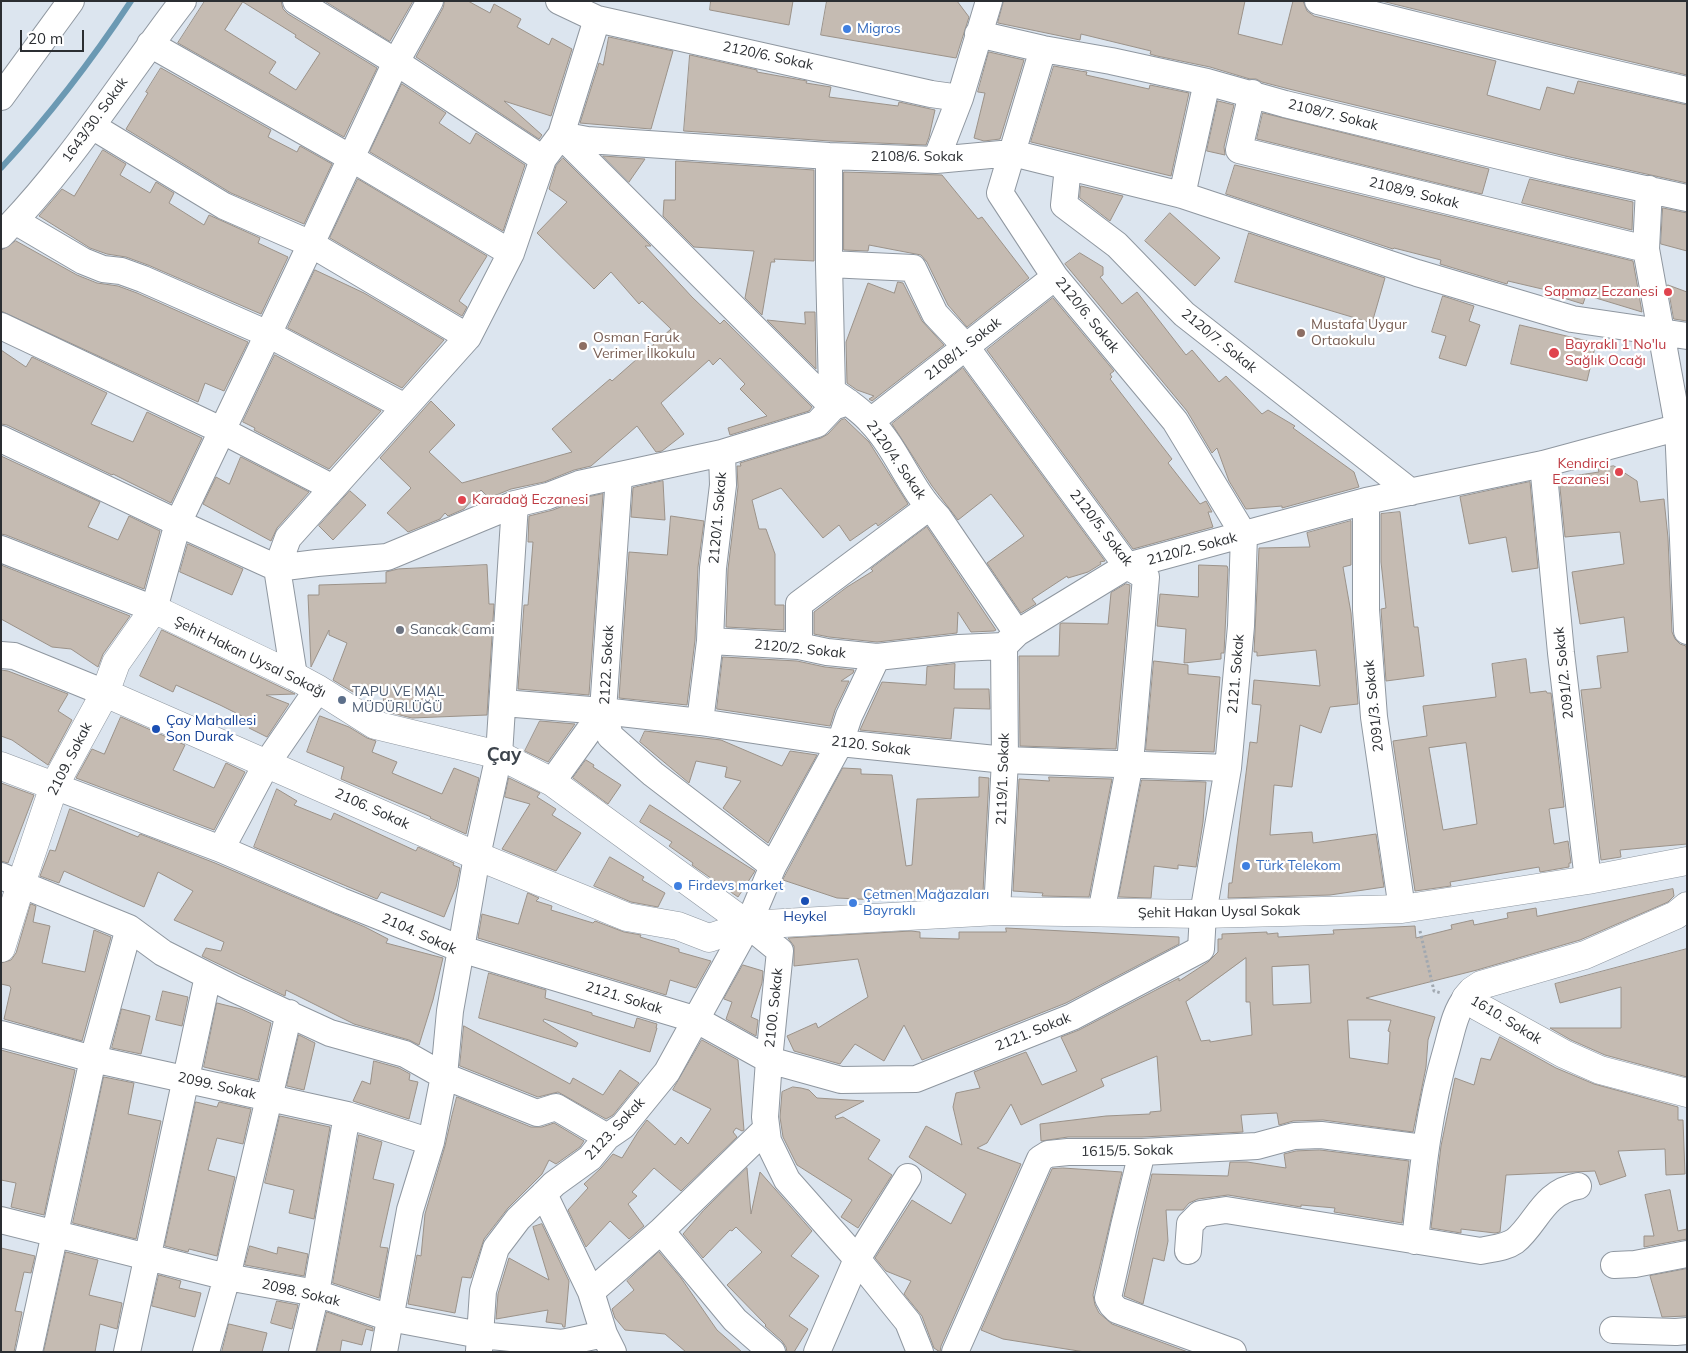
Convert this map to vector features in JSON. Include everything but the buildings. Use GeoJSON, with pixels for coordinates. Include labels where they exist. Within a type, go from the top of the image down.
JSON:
{"type":"FeatureCollection","features":[{"type":"Feature","properties":{"kind":"main road","name":"Şehit Hakan Uysal Sokağı"},"geometry":{"type":"LineString","coordinates":[[154,609],[294,676],[374,725],[499,755],[552,782],[748,925]]}},
{"type":"Feature","properties":{"kind":"main road","name":"2109. Sokak"},"geometry":{"type":"LineString","coordinates":[[1,948],[11,880],[54,786],[105,693],[116,663],[154,609]]}},
{"type":"Feature","properties":{"kind":"main road","name":"2106. Sokak"},"geometry":{"type":"LineString","coordinates":[[105,693],[477,856],[627,917],[678,926],[709,938],[748,925]]}},
{"type":"Feature","properties":{"kind":"main road"},"geometry":{"type":"LineString","coordinates":[[1,766],[54,786]]}},
{"type":"Feature","properties":{"kind":"main road","name":"Şehit Hakan Uysal Sokak"},"geometry":{"type":"LineString","coordinates":[[748,925],[997,911],[1203,914],[1402,909],[1588,880],[1687,861]]}},
{"type":"Feature","properties":{"kind":"main road","name":"1610. Sokak"},"geometry":{"type":"LineString","coordinates":[[1687,906],[1676,915],[1585,955],[1481,985],[1466,998],[1564,1054],[1600,1070],[1687,1093]]}},
{"type":"Feature","properties":{"kind":"street"},"geometry":{"type":"LineString","coordinates":[[1,97],[71,1]]}},
{"type":"Feature","properties":{"kind":"street","name":"1643/30. Sokak"},"geometry":{"type":"LineString","coordinates":[[8,228],[69,157],[183,1]]}},
{"type":"Feature","properties":{"kind":"street"},"geometry":{"type":"LineString","coordinates":[[296,1],[396,62],[543,159]]}},
{"type":"Feature","properties":{"kind":"street"},"geometry":{"type":"LineString","coordinates":[[154,609],[178,524],[396,62],[430,1]]}},
{"type":"Feature","properties":{"kind":"street","name":"2120/6. Sokak"},"geometry":{"type":"LineString","coordinates":[[559,1],[596,19],[930,94],[960,98]]}},
{"type":"Feature","properties":{"kind":"street"},"geometry":{"type":"LineString","coordinates":[[936,160],[960,98],[989,1]]}},
{"type":"Feature","properties":{"kind":"street"},"geometry":{"type":"LineString","coordinates":[[1318,1],[1407,12],[1486,44],[1687,90]]}},
{"type":"Feature","properties":{"kind":"street"},"geometry":{"type":"LineString","coordinates":[[294,676],[278,568],[288,538],[468,337],[511,253],[543,159],[561,135],[596,19]]}},
{"type":"Feature","properties":{"kind":"street","name":"2108/7. Sokak"},"geometry":{"type":"LineString","coordinates":[[978,34],[1207,82],[1252,93],[1285,104],[1534,164],[1687,198]]}},
{"type":"Feature","properties":{"kind":"street"},"geometry":{"type":"LineString","coordinates":[[150,44],[351,158],[511,253]]}},
{"type":"Feature","properties":{"kind":"street","name":"2120/6. Sokak"},"geometry":{"type":"LineString","coordinates":[[1043,49],[1000,193],[1055,277],[1175,421],[1244,535]]}},
{"type":"Feature","properties":{"kind":"street"},"geometry":{"type":"LineString","coordinates":[[1182,195],[1207,82]]}},
{"type":"Feature","properties":{"kind":"street","name":"2108/9. Sokak"},"geometry":{"type":"LineString","coordinates":[[1252,93],[1239,150],[1646,249]]}},
{"type":"Feature","properties":{"kind":"street"},"geometry":{"type":"LineString","coordinates":[[92,126],[224,206],[311,244],[468,337]]}},
{"type":"Feature","properties":{"kind":"street"},"geometry":{"type":"LineString","coordinates":[[561,135],[841,404]]}},
{"type":"Feature","properties":{"kind":"street","name":"2108/6. Sokak"},"geometry":{"type":"LineString","coordinates":[[561,135],[587,140],[829,156],[936,160],[1012,153],[1182,195],[1417,273],[1572,319],[1674,334]]}},
{"type":"Feature","properties":{"kind":"street","name":"2120/4. Sokak"},"geometry":{"type":"LineString","coordinates":[[829,156],[832,391],[841,404],[871,422],[886,441],[928,507],[938,517],[1010,640]]}},
{"type":"Feature","properties":{"kind":"street","name":"2120/7. Sokak"},"geometry":{"type":"LineString","coordinates":[[1068,168],[1064,205],[1117,245],[1184,314],[1411,492]]}},
{"type":"Feature","properties":{"kind":"street"},"geometry":{"type":"LineString","coordinates":[[1649,189],[1646,249],[1674,334],[1683,426],[1687,631]]}},
{"type":"Feature","properties":{"kind":"street"},"geometry":{"type":"LineString","coordinates":[[8,228],[103,269],[121,271],[143,279],[268,334],[405,407]]}},
{"type":"Feature","properties":{"kind":"street","name":"2120/5. Sokak"},"geometry":{"type":"LineString","coordinates":[[829,264],[913,268],[934,314],[966,347],[1127,566],[1146,577],[1130,763],[1101,913]]}},
{"type":"Feature","properties":{"kind":"street","name":"2108/1. Sokak"},"geometry":{"type":"LineString","coordinates":[[871,422],[1055,277]]}},
{"type":"Feature","properties":{"kind":"street"},"geometry":{"type":"LineString","coordinates":[[1,326],[222,432],[333,488]]}},
{"type":"Feature","properties":{"kind":"street","name":"2120/1. Sokak"},"geometry":{"type":"LineString","coordinates":[[700,722],[710,641],[713,568],[723,485],[722,453],[817,424],[841,404]]}},
{"type":"Feature","properties":{"kind":"street","name":"2120/2. Sokak"},"geometry":{"type":"LineString","coordinates":[[710,641],[799,646],[827,652],[877,657],[960,648],[1010,640],[1127,566],[1366,501],[1543,464],[1683,426]]}},
{"type":"Feature","properties":{"kind":"street"},"geometry":{"type":"LineString","coordinates":[[1,439],[178,524],[278,568],[387,557],[515,504],[548,496],[579,484],[722,453]]}},
{"type":"Feature","properties":{"kind":"street","name":"2091/2. Sokak"},"geometry":{"type":"LineString","coordinates":[[1543,464],[1561,653],[1588,880]]}},
{"type":"Feature","properties":{"kind":"street","name":"2122. Sokak"},"geometry":{"type":"LineString","coordinates":[[619,476],[603,711],[610,736],[653,774],[773,866]]}},
{"type":"Feature","properties":{"kind":"street","name":"2091/3. Sokak"},"geometry":{"type":"LineString","coordinates":[[1366,501],[1366,610],[1374,717],[1402,909]]}},
{"type":"Feature","properties":{"kind":"street"},"geometry":{"type":"LineString","coordinates":[[462,949],[477,856],[499,755],[515,504]]}},
{"type":"Feature","properties":{"kind":"street"},"geometry":{"type":"LineString","coordinates":[[799,646],[799,604],[928,507]]}},
{"type":"Feature","properties":{"kind":"street","name":"2121. Sokak"},"geometry":{"type":"LineString","coordinates":[[462,949],[697,1020],[769,1060],[842,1080],[916,1079],[1072,1017],[1201,949],[1203,914],[1228,768],[1241,626],[1244,535]]}},
{"type":"Feature","properties":{"kind":"street","name":"Şehit Hakan Uysal Sokağı"},"geometry":{"type":"LineString","coordinates":[[1,549],[154,609]]}},
{"type":"Feature","properties":{"kind":"street","name":"2119/1. Sokak"},"geometry":{"type":"LineString","coordinates":[[997,911],[1010,640]]}},
{"type":"Feature","properties":{"kind":"street","name":"2106. Sokak"},"geometry":{"type":"LineString","coordinates":[[1,655],[14,656],[105,693]]}},
{"type":"Feature","properties":{"kind":"street"},"geometry":{"type":"LineString","coordinates":[[748,925],[773,866],[840,743],[849,716],[877,657]]}},
{"type":"Feature","properties":{"kind":"street"},"geometry":{"type":"LineString","coordinates":[[221,849],[267,763],[318,689]]}},
{"type":"Feature","properties":{"kind":"street","name":"2120. Sokak"},"geometry":{"type":"LineString","coordinates":[[503,703],[603,711],[700,722],[840,743],[1005,760],[1228,768]]}},
{"type":"Feature","properties":{"kind":"street"},"geometry":{"type":"LineString","coordinates":[[552,782],[603,711]]}},
{"type":"Feature","properties":{"kind":"street","name":"2104. Sokak"},"geometry":{"type":"LineString","coordinates":[[54,786],[221,849],[341,901],[462,949],[450,1011],[444,1076],[431,1142],[410,1210],[384,1352]]}},
{"type":"Feature","properties":{"kind":"street"},"geometry":{"type":"LineString","coordinates":[[11,880],[129,928],[163,953],[234,989],[330,1033],[405,1054],[444,1076],[537,1113],[556,1107],[607,1137]]}},
{"type":"Feature","properties":{"kind":"street","name":"2123. Sokak"},"geometry":{"type":"LineString","coordinates":[[479,1343],[483,1291],[496,1248],[518,1219],[554,1184],[590,1158],[607,1137],[623,1126],[667,1072],[748,925]]}},
{"type":"Feature","properties":{"kind":"street","name":"2100. Sokak"},"geometry":{"type":"LineString","coordinates":[[748,925],[780,951],[765,1117],[765,1130],[768,1141],[787,1180],[908,1322],[920,1352]]}},
{"type":"Feature","properties":{"kind":"street"},"geometry":{"type":"LineString","coordinates":[[28,1352],[93,1059],[129,928]]}},
{"type":"Feature","properties":{"kind":"street"},"geometry":{"type":"LineString","coordinates":[[127,1352],[208,976]]}},
{"type":"Feature","properties":{"kind":"street"},"geometry":{"type":"LineString","coordinates":[[1415,1241],[1424,1148],[1436,1083],[1456,1016],[1460,1005],[1466,998]]}},
{"type":"Feature","properties":{"kind":"street"},"geometry":{"type":"LineString","coordinates":[[206,1352],[227,1277],[289,1013]]}},
{"type":"Feature","properties":{"kind":"street","name":"2099. Sokak"},"geometry":{"type":"LineString","coordinates":[[1,1034],[93,1059],[347,1115],[431,1142]]}},
{"type":"Feature","properties":{"kind":"street"},"geometry":{"type":"LineString","coordinates":[[302,1352],[316,1293],[347,1115]]}},
{"type":"Feature","properties":{"kind":"street"},"geometry":{"type":"LineString","coordinates":[[591,1292],[661,1231],[765,1130]]}},
{"type":"Feature","properties":{"kind":"street","name":"1615/5. Sokak"},"geometry":{"type":"LineString","coordinates":[[955,1352],[1040,1159],[1048,1154],[1068,1152],[1142,1152],[1257,1146],[1294,1136],[1321,1135],[1424,1148]]}},
{"type":"Feature","properties":{"kind":"street"},"geometry":{"type":"LineString","coordinates":[[1142,1152],[1108,1298],[1117,1310],[1233,1352]]}},
{"type":"Feature","properties":{"kind":"street"},"geometry":{"type":"LineString","coordinates":[[817,1352],[857,1260],[908,1177]]}},
{"type":"Feature","properties":{"kind":"street"},"geometry":{"type":"LineString","coordinates":[[1188,1251],[1190,1224],[1200,1214],[1226,1210],[1481,1251],[1504,1246],[1515,1240],[1548,1202],[1569,1187],[1578,1186]]}},
{"type":"Feature","properties":{"kind":"street"},"geometry":{"type":"LineString","coordinates":[[544,1194],[591,1292],[608,1343]]}},
{"type":"Feature","properties":{"kind":"street","name":"2098. Sokak"},"geometry":{"type":"LineString","coordinates":[[1,1220],[227,1277],[316,1293],[390,1318],[479,1343],[608,1343]]}},
{"type":"Feature","properties":{"kind":"street"},"geometry":{"type":"LineString","coordinates":[[661,1231],[734,1320],[772,1352]]}},
{"type":"Feature","properties":{"kind":"street"},"geometry":{"type":"LineString","coordinates":[[1614,1265],[1635,1264],[1687,1254]]}},
{"type":"Feature","properties":{"kind":"street"},"geometry":{"type":"LineString","coordinates":[[1613,1330],[1687,1331]]}},
{"type":"Feature","properties":{"kind":"path"},"geometry":{"type":"LineString","coordinates":[[1402,909],[1418,923],[1434,991],[1466,998]]}},
{"type":"Feature","properties":{"kind":"waterway"},"geometry":{"type":"LineString","coordinates":[[1,168],[69,87],[131,1]]}},
{"type":"Feature","properties":{"kind":"place","name":"Migros"},"geometry":{"type":"Point","coordinates":[847,29]}},
{"type":"Feature","properties":{"kind":"place","name":"Sapmaz Eczanesi"},"geometry":{"type":"Point","coordinates":[1668,292]}},
{"type":"Feature","properties":{"kind":"place","name":"Mustafa Uygur Ortaokulu"},"geometry":{"type":"Point","coordinates":[1301,333]}},
{"type":"Feature","properties":{"kind":"place","name":"Osman Faruk Verimer İlkokulu"},"geometry":{"type":"Point","coordinates":[583,346]}},
{"type":"Feature","properties":{"kind":"place","name":"Bayraklı 1 No'lu Sağlık Ocağı"},"geometry":{"type":"Point","coordinates":[1554,353]}},
{"type":"Feature","properties":{"kind":"place","name":"Kendirci Eczanesi"},"geometry":{"type":"Point","coordinates":[1619,472]}},
{"type":"Feature","properties":{"kind":"place","name":"Karadağ Eczanesi"},"geometry":{"type":"Point","coordinates":[462,500]}},
{"type":"Feature","properties":{"kind":"place","name":"Sancak Cami"},"geometry":{"type":"Point","coordinates":[400,630]}},
{"type":"Feature","properties":{"kind":"place","name":"TAPU VE MAL MÜDÜRLÜĞÜ"},"geometry":{"type":"Point","coordinates":[342,700]}},
{"type":"Feature","properties":{"kind":"place","name":"Çay Mahallesi Son Durak"},"geometry":{"type":"Point","coordinates":[156,729]}},
{"type":"Feature","properties":{"kind":"place","name":"Türk Telekom"},"geometry":{"type":"Point","coordinates":[1246,866]}},
{"type":"Feature","properties":{"kind":"place","name":"Firdevs market"},"geometry":{"type":"Point","coordinates":[678,886]}},
{"type":"Feature","properties":{"kind":"place","name":"Heykel"},"geometry":{"type":"Point","coordinates":[805,901]}},
{"type":"Feature","properties":{"kind":"place","name":"Çetmen Mağazaları Bayraklı"},"geometry":{"type":"Point","coordinates":[853,903]}},
{"type":"Feature","properties":{"kind":"district","name":"Çay"},"geometry":{"type":"Point","coordinates":[504,755]}}]}
